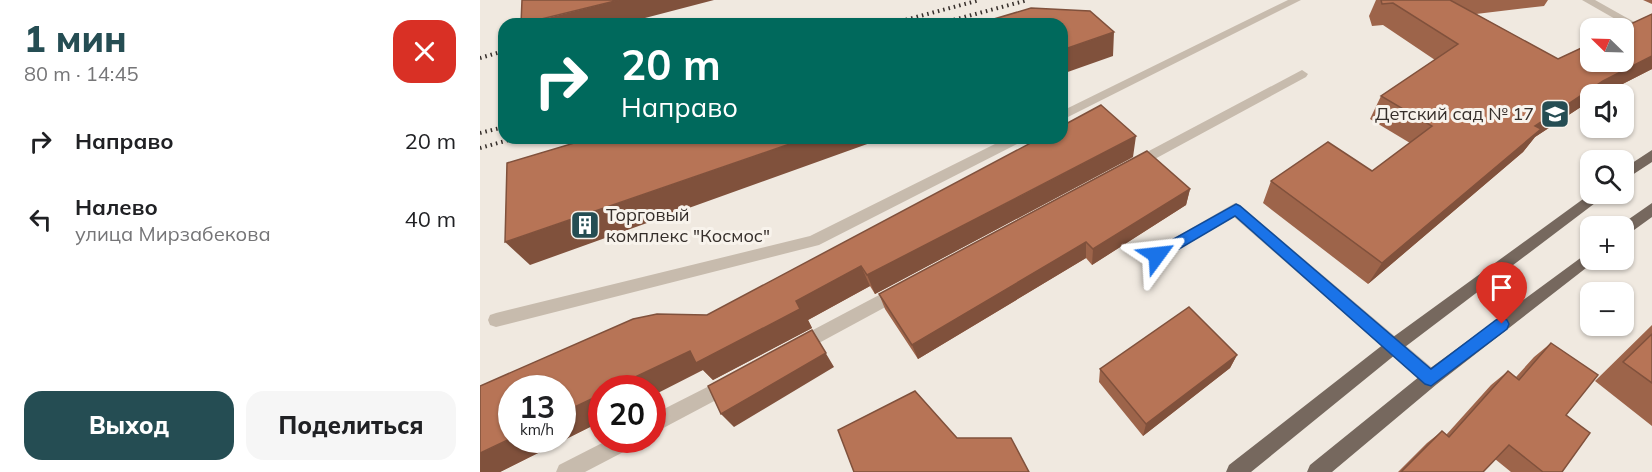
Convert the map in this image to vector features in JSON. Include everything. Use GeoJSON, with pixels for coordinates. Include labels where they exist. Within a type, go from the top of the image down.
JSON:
{"type":"FeatureCollection","features":[{"type":"Feature","properties":{"kind":"main road"},"geometry":{"type":"LineString","coordinates":[[1634,168],[1652,155]]}},
{"type":"Feature","properties":{"kind":"main road"},"geometry":{"type":"LineString","coordinates":[[1236,472],[1395,345],[1586,204]]}},
{"type":"Feature","properties":{"kind":"main road"},"geometry":{"type":"LineString","coordinates":[[1634,223],[1652,209]]}},
{"type":"Feature","properties":{"kind":"main road"},"geometry":{"type":"LineString","coordinates":[[1317,472],[1431,378],[1580,265]]}},
{"type":"Feature","properties":{"kind":"street"},"geometry":{"type":"LineString","coordinates":[[1068,113],[1296,0]]}},
{"type":"Feature","properties":{"kind":"street"},"geometry":{"type":"LineString","coordinates":[[1587,0],[1652,37]]}},
{"type":"Feature","properties":{"kind":"street"},"geometry":{"type":"LineString","coordinates":[[1124,170],[1302,74]]}},
{"type":"Feature","properties":{"kind":"street"},"geometry":{"type":"LineString","coordinates":[[496,320],[814,241],[1006,144]]}},
{"type":"Feature","properties":{"kind":"street"},"geometry":{"type":"LineString","coordinates":[[1157,255],[1236,209],[1431,378]]}},
{"type":"Feature","properties":{"kind":"street"},"geometry":{"type":"LineString","coordinates":[[789,352],[914,284]]}},
{"type":"Feature","properties":{"kind":"street"},"geometry":{"type":"LineString","coordinates":[[666,417],[747,374]]}},
{"type":"Feature","properties":{"kind":"street"},"geometry":{"type":"LineString","coordinates":[[566,472],[602,453]]}},
{"type":"Feature","properties":{"kind":"building"},"geometry":{"type":"Polygon","coordinates":[[[522,0],[619,0],[546,18],[521,18],[522,0]]]}},
{"type":"Feature","properties":{"kind":"building"},"geometry":{"type":"Polygon","coordinates":[[[1381,0],[1450,0],[1558,59],[1580,49],[1580,72],[1621,72],[1598,84],[1580,84],[1580,96],[1535,126],[1541,129],[1382,263],[1271,181],[1328,142],[1372,171],[1432,126],[1381,96],[1458,44],[1393,3],[1382,4],[1381,0]]]}},
{"type":"Feature","properties":{"kind":"building"},"geometry":{"type":"Polygon","coordinates":[[[1031,8],[1090,11],[1114,32],[1068,48],[1068,18],[997,18],[1031,8]]]}},
{"type":"Feature","properties":{"kind":"building"},"geometry":{"type":"Polygon","coordinates":[[[1652,14],[1652,56],[1634,65],[1634,22],[1652,14]]]}},
{"type":"Feature","properties":{"kind":"building"},"geometry":{"type":"Polygon","coordinates":[[[1101,105],[1136,136],[867,275],[861,266],[796,301],[800,309],[696,363],[690,351],[639,375],[588,375],[588,401],[576,406],[576,375],[505,375],[633,319],[657,314],[707,315],[1029,144],[1068,144],[1068,123],[1101,105]]]}},
{"type":"Feature","properties":{"kind":"building"},"geometry":{"type":"Polygon","coordinates":[[[571,144],[790,144],[505,242],[507,163],[571,144]]]}},
{"type":"Feature","properties":{"kind":"building"},"geometry":{"type":"Polygon","coordinates":[[[1147,151],[1190,189],[1093,249],[1086,242],[912,345],[879,294],[1147,151]]]}},
{"type":"Feature","properties":{"kind":"building"},"geometry":{"type":"Polygon","coordinates":[[[1189,307],[1237,355],[1146,424],[1100,369],[1189,307]]]}},
{"type":"Feature","properties":{"kind":"building"},"geometry":{"type":"Polygon","coordinates":[[[812,330],[826,353],[721,414],[708,386],[812,330]]]}},
{"type":"Feature","properties":{"kind":"building"},"geometry":{"type":"Polygon","coordinates":[[[1652,334],[1652,383],[1623,362],[1652,334]]]}},
{"type":"Feature","properties":{"kind":"building"},"geometry":{"type":"Polygon","coordinates":[[[1551,343],[1598,375],[1566,415],[1590,433],[1562,472],[1543,472],[1509,445],[1483,472],[1401,472],[1442,431],[1449,437],[1508,371],[1519,380],[1551,343]]]}},
{"type":"Feature","properties":{"kind":"building"},"geometry":{"type":"Polygon","coordinates":[[[498,378],[498,445],[480,453],[480,386],[498,378]]]}},
{"type":"Feature","properties":{"kind":"building"},"geometry":{"type":"Polygon","coordinates":[[[915,391],[957,438],[1011,438],[1029,472],[854,472],[838,430],[915,391]]]}},
{"type":"Feature","properties":{"kind":"railway"},"geometry":{"type":"LineString","coordinates":[[912,18],[980,0]]}},
{"type":"Feature","properties":{"kind":"railway"},"geometry":{"type":"LineString","coordinates":[[960,18],[1028,0]]}},
{"type":"Feature","properties":{"kind":"railway"},"geometry":{"type":"LineString","coordinates":[[480,58],[498,53]]}},
{"type":"Feature","properties":{"kind":"railway"},"geometry":{"type":"LineString","coordinates":[[480,133],[498,128]]}},
{"type":"Feature","properties":{"kind":"railway"},"geometry":{"type":"LineString","coordinates":[[480,148],[498,143]]}},
{"type":"Feature","properties":{"kind":"place","name":"Детский сад № 17"},"geometry":{"type":"Point","coordinates":[1555,114]}},
{"type":"Feature","properties":{"kind":"place","name":"Торговый комплекс \"Космос\""},"geometry":{"type":"Point","coordinates":[585,225]}},
{"type":"Feature","properties":{"kind":"route"},"geometry":{"type":"LineString","coordinates":[[1157,255],[1236,209],[1431,378],[1502,324]]}}]}
